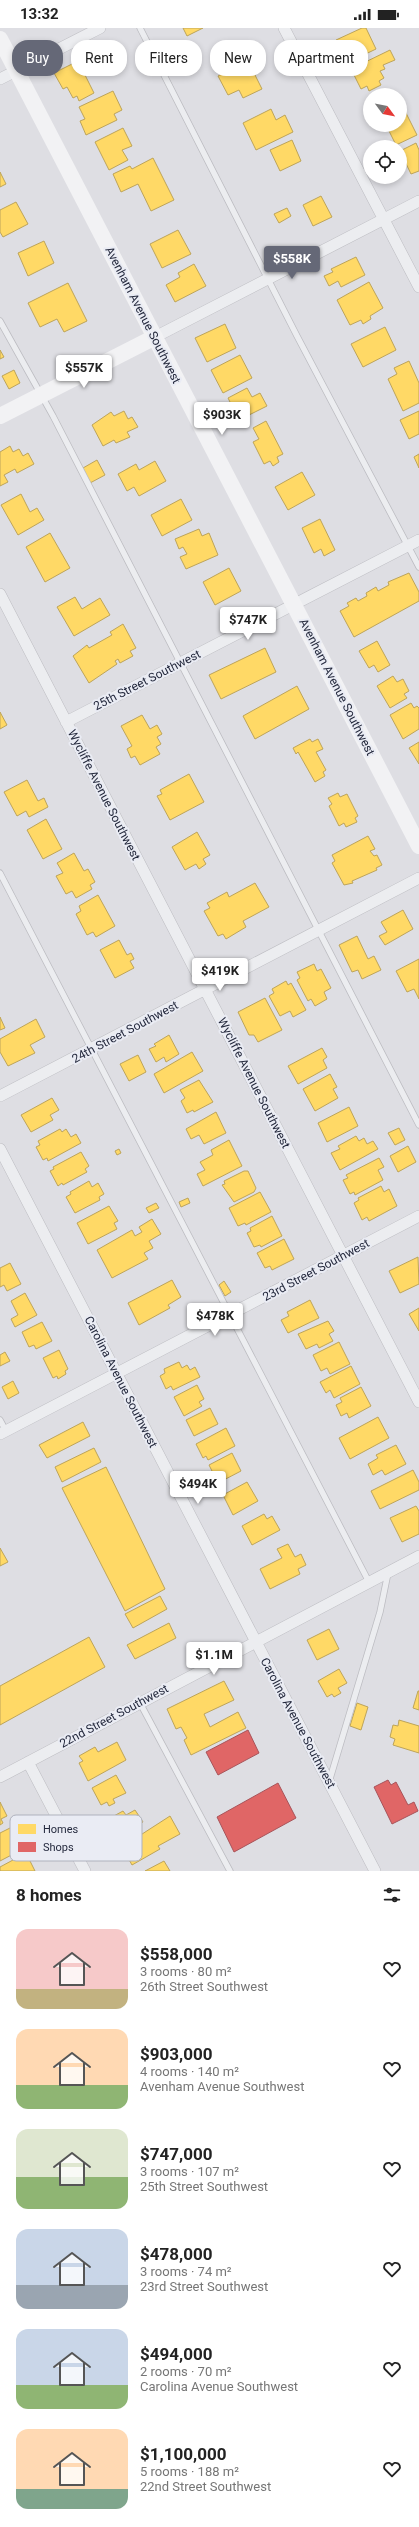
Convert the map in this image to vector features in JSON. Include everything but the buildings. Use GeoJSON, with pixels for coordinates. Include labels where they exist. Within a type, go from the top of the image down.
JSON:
{"type":"FeatureCollection","features":[{"type":"Feature","properties":{"kind":"street"},"geometry":{"type":"LineString","coordinates":[[63,47],[100,28]]}},
{"type":"Feature","properties":{"kind":"street"},"geometry":{"type":"LineString","coordinates":[[284,28],[419,287]]}},
{"type":"Feature","properties":{"kind":"street","name":"Avenham Avenue Southwest"},"geometry":{"type":"LineString","coordinates":[[0,39],[12,62]]}},
{"type":"Feature","properties":{"kind":"street"},"geometry":{"type":"LineString","coordinates":[[0,79],[12,73]]}},
{"type":"Feature","properties":{"kind":"street","name":"Avenham Avenue Southwest"},"geometry":{"type":"LineString","coordinates":[[20,76],[419,846]]}},
{"type":"Feature","properties":{"kind":"street"},"geometry":{"type":"LineString","coordinates":[[0,416],[419,201]]}},
{"type":"Feature","properties":{"kind":"street","name":"25th Street Southwest"},"geometry":{"type":"LineString","coordinates":[[66,722],[419,540]]}},
{"type":"Feature","properties":{"kind":"street","name":"Wycliffe Avenue Southwest"},"geometry":{"type":"LineString","coordinates":[[0,594],[419,1402]]}},
{"type":"Feature","properties":{"kind":"street","name":"24th Street Southwest"},"geometry":{"type":"LineString","coordinates":[[0,1096],[419,878]]}},
{"type":"Feature","properties":{"kind":"street","name":"Carolina Avenue Southwest"},"geometry":{"type":"LineString","coordinates":[[0,1149],[375,1871]]}},
{"type":"Feature","properties":{"kind":"street","name":"23rd Street Southwest"},"geometry":{"type":"LineString","coordinates":[[3,1433],[117,1375],[419,1216]]}},
{"type":"Feature","properties":{"kind":"street","name":"22nd Street Southwest"},"geometry":{"type":"LineString","coordinates":[[0,1776],[419,1556]]}},
{"type":"Feature","properties":{"kind":"street"},"geometry":{"type":"LineString","coordinates":[[28,1762],[56,1815]]}},
{"type":"Feature","properties":{"kind":"street"},"geometry":{"type":"LineString","coordinates":[[80,1861],[85,1871]]}},
{"type":"Feature","properties":{"kind":"lane"},"geometry":{"type":"LineString","coordinates":[[140,28],[419,567]]}},
{"type":"Feature","properties":{"kind":"lane"},"geometry":{"type":"LineString","coordinates":[[0,321],[41,395],[419,1125]]}},
{"type":"Feature","properties":{"kind":"lane"},"geometry":{"type":"LineString","coordinates":[[0,873],[370,1582]]}},
{"type":"Feature","properties":{"kind":"lane"},"geometry":{"type":"LineString","coordinates":[[0,1420],[3,1433]]}},
{"type":"Feature","properties":{"kind":"lane"},"geometry":{"type":"LineString","coordinates":[[329,1782],[380,1612],[388,1572]]}},
{"type":"Feature","properties":{"kind":"lane"},"geometry":{"type":"LineString","coordinates":[[140,1703],[230,1871]]}}]}
